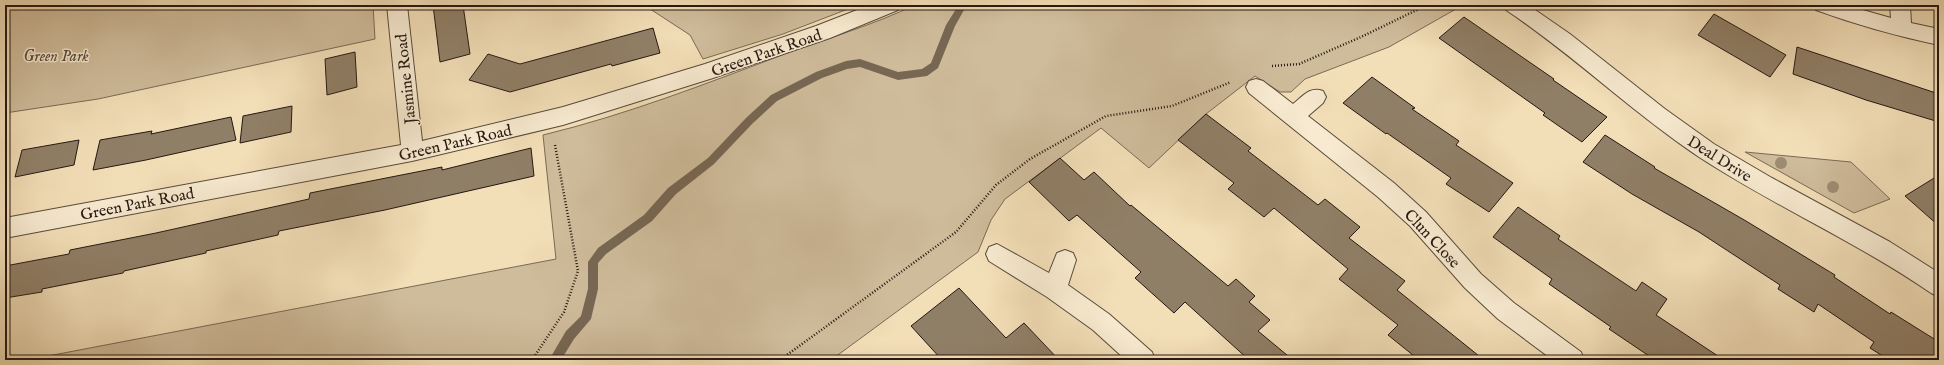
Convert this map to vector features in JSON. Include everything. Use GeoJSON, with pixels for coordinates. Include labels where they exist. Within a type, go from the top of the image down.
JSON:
{"type":"FeatureCollection","features":[{"type":"Feature","properties":{"kind":"street","name":"Jasmine Road"},"geometry":{"type":"LineString","coordinates":[[397,5],[412,152]]}},
{"type":"Feature","properties":{"kind":"street","name":"Green Park Road"},"geometry":{"type":"LineString","coordinates":[[5,228],[412,152],[550,120],[713,70],[823,32],[891,5]]}},
{"type":"Feature","properties":{"kind":"street"},"geometry":{"type":"LineString","coordinates":[[1823,5],[1902,30],[1939,37]]}},
{"type":"Feature","properties":{"kind":"street"},"geometry":{"type":"LineString","coordinates":[[1900,5],[1902,30]]}},
{"type":"Feature","properties":{"kind":"street","name":"Deal Drive"},"geometry":{"type":"LineString","coordinates":[[1516,6],[1680,132],[1706,150],[1740,172],[1879,248],[1939,286]]}},
{"type":"Feature","properties":{"kind":"street","name":"Clun Close"},"geometry":{"type":"LineString","coordinates":[[1256,87],[1386,190],[1418,219],[1472,281],[1506,311],[1572,360]]}},
{"type":"Feature","properties":{"kind":"street"},"geometry":{"type":"LineString","coordinates":[[1294,116],[1316,98]]}},
{"type":"Feature","properties":{"kind":"street"},"geometry":{"type":"LineString","coordinates":[[997,254],[1055,289],[1101,322],[1143,360]]}},
{"type":"Feature","properties":{"kind":"street"},"geometry":{"type":"LineString","coordinates":[[1055,289],[1065,260]]}},
{"type":"Feature","properties":{"kind":"path"},"geometry":{"type":"LineString","coordinates":[[1270,66],[1299,64],[1427,5]]}},
{"type":"Feature","properties":{"kind":"path"},"geometry":{"type":"LineString","coordinates":[[780,360],[956,232],[996,185],[1030,159],[1106,116],[1172,106],[1234,80]]}},
{"type":"Feature","properties":{"kind":"path"},"geometry":{"type":"LineString","coordinates":[[532,360],[564,312],[578,271],[550,120]]}},
{"type":"Feature","properties":{"kind":"green space","name":"Green Park"},"geometry":{"type":"Polygon","coordinates":[[[5,5],[373,5],[375,39],[98,99],[5,113],[5,5]]]}},
{"type":"Feature","properties":{"kind":"green space"},"geometry":{"type":"Polygon","coordinates":[[[644,5],[848,5],[848,9],[783,34],[703,59],[690,35],[644,5]]]}},
{"type":"Feature","properties":{"kind":"green space"},"geometry":{"type":"Polygon","coordinates":[[[915,5],[1463,5],[1389,47],[1305,79],[1291,92],[1280,92],[1255,76],[1206,114],[1149,168],[1101,128],[1005,199],[991,220],[978,252],[831,360],[27,360],[556,259],[543,135],[605,118],[665,98],[867,25],[915,5]]]}},
{"type":"Feature","properties":{"kind":"green space"},"geometry":{"type":"Polygon","coordinates":[[[1745,152],[1851,162],[1890,199],[1854,213],[1745,152]]]}},
{"type":"Feature","properties":{"kind":"building"},"geometry":{"type":"Polygon","coordinates":[[[433,5],[463,5],[470,54],[440,62],[433,5]]]}},
{"type":"Feature","properties":{"kind":"building"},"geometry":{"type":"Polygon","coordinates":[[[1714,14],[1786,55],[1770,77],[1698,35],[1714,14]]]}},
{"type":"Feature","properties":{"kind":"building"},"geometry":{"type":"Polygon","coordinates":[[[1464,17],[1607,117],[1582,142],[1543,115],[1545,113],[1439,38],[1464,17]]]}},
{"type":"Feature","properties":{"kind":"building"},"geometry":{"type":"Polygon","coordinates":[[[653,28],[660,53],[612,66],[611,64],[510,92],[469,80],[488,54],[520,64],[653,28]]]}},
{"type":"Feature","properties":{"kind":"building"},"geometry":{"type":"Polygon","coordinates":[[[1797,47],[1939,94],[1939,122],[1866,100],[1793,74],[1797,47]]]}},
{"type":"Feature","properties":{"kind":"building"},"geometry":{"type":"Polygon","coordinates":[[[355,52],[357,87],[327,95],[325,59],[355,52]]]}},
{"type":"Feature","properties":{"kind":"building"},"geometry":{"type":"Polygon","coordinates":[[[1372,77],[1415,108],[1412,109],[1459,141],[1456,145],[1513,183],[1489,212],[1446,184],[1451,178],[1343,103],[1372,77]]]}},
{"type":"Feature","properties":{"kind":"building"},"geometry":{"type":"Polygon","coordinates":[[[292,106],[291,132],[240,143],[243,116],[292,106]]]}},
{"type":"Feature","properties":{"kind":"building"},"geometry":{"type":"Polygon","coordinates":[[[1206,114],[1251,148],[1248,151],[1318,205],[1325,199],[1360,227],[1349,238],[1405,281],[1397,290],[1484,360],[1419,360],[1388,335],[1398,325],[1339,279],[1348,269],[1274,208],[1264,217],[1228,189],[1234,183],[1178,140],[1206,114]]]}},
{"type":"Feature","properties":{"kind":"building"},"geometry":{"type":"Polygon","coordinates":[[[231,117],[236,140],[93,170],[100,140],[152,131],[151,134],[231,117]]]}},
{"type":"Feature","properties":{"kind":"building"},"geometry":{"type":"Polygon","coordinates":[[[1605,135],[1655,167],[1654,168],[1835,275],[1834,277],[1890,314],[1891,312],[1939,342],[1939,360],[1889,360],[1870,348],[1874,342],[1818,304],[1814,312],[1778,289],[1780,285],[1699,232],[1632,194],[1583,162],[1605,135]]]}},
{"type":"Feature","properties":{"kind":"building"},"geometry":{"type":"Polygon","coordinates":[[[79,140],[74,165],[15,177],[22,150],[79,140]]]}},
{"type":"Feature","properties":{"kind":"building"},"geometry":{"type":"Polygon","coordinates":[[[531,148],[534,176],[385,210],[279,231],[278,235],[206,251],[206,253],[124,271],[123,273],[42,289],[42,292],[5,298],[5,266],[69,254],[70,250],[156,233],[309,199],[310,193],[442,167],[442,170],[531,148]]]}},
{"type":"Feature","properties":{"kind":"building"},"geometry":{"type":"Polygon","coordinates":[[[1060,158],[1084,180],[1094,172],[1130,206],[1131,205],[1228,286],[1236,279],[1255,296],[1249,302],[1270,320],[1258,331],[1293,360],[1249,360],[1185,302],[1174,313],[1135,278],[1141,272],[1077,215],[1069,221],[1029,182],[1060,158]]]}},
{"type":"Feature","properties":{"kind":"building"},"geometry":{"type":"Polygon","coordinates":[[[1939,175],[1939,226],[1905,196],[1939,175]]]}},
{"type":"Feature","properties":{"kind":"building"},"geometry":{"type":"Polygon","coordinates":[[[1518,207],[1560,236],[1558,239],[1636,291],[1642,282],[1667,299],[1656,315],[1724,360],[1655,360],[1609,329],[1611,327],[1549,284],[1552,279],[1493,237],[1518,207]]]}},
{"type":"Feature","properties":{"kind":"building"},"geometry":{"type":"Polygon","coordinates":[[[959,288],[1006,338],[1024,323],[1059,360],[942,360],[911,326],[959,288]]]}},
{"type":"Feature","properties":{"kind":"waterway"},"geometry":{"type":"LineString","coordinates":[[555,360],[570,335],[586,319],[593,289],[593,262],[602,251],[648,218],[672,191],[711,161],[749,121],[774,98],[819,75],[846,65],[860,63],[898,76],[924,73],[935,65],[951,25],[961,8],[966,5]]}}]}
